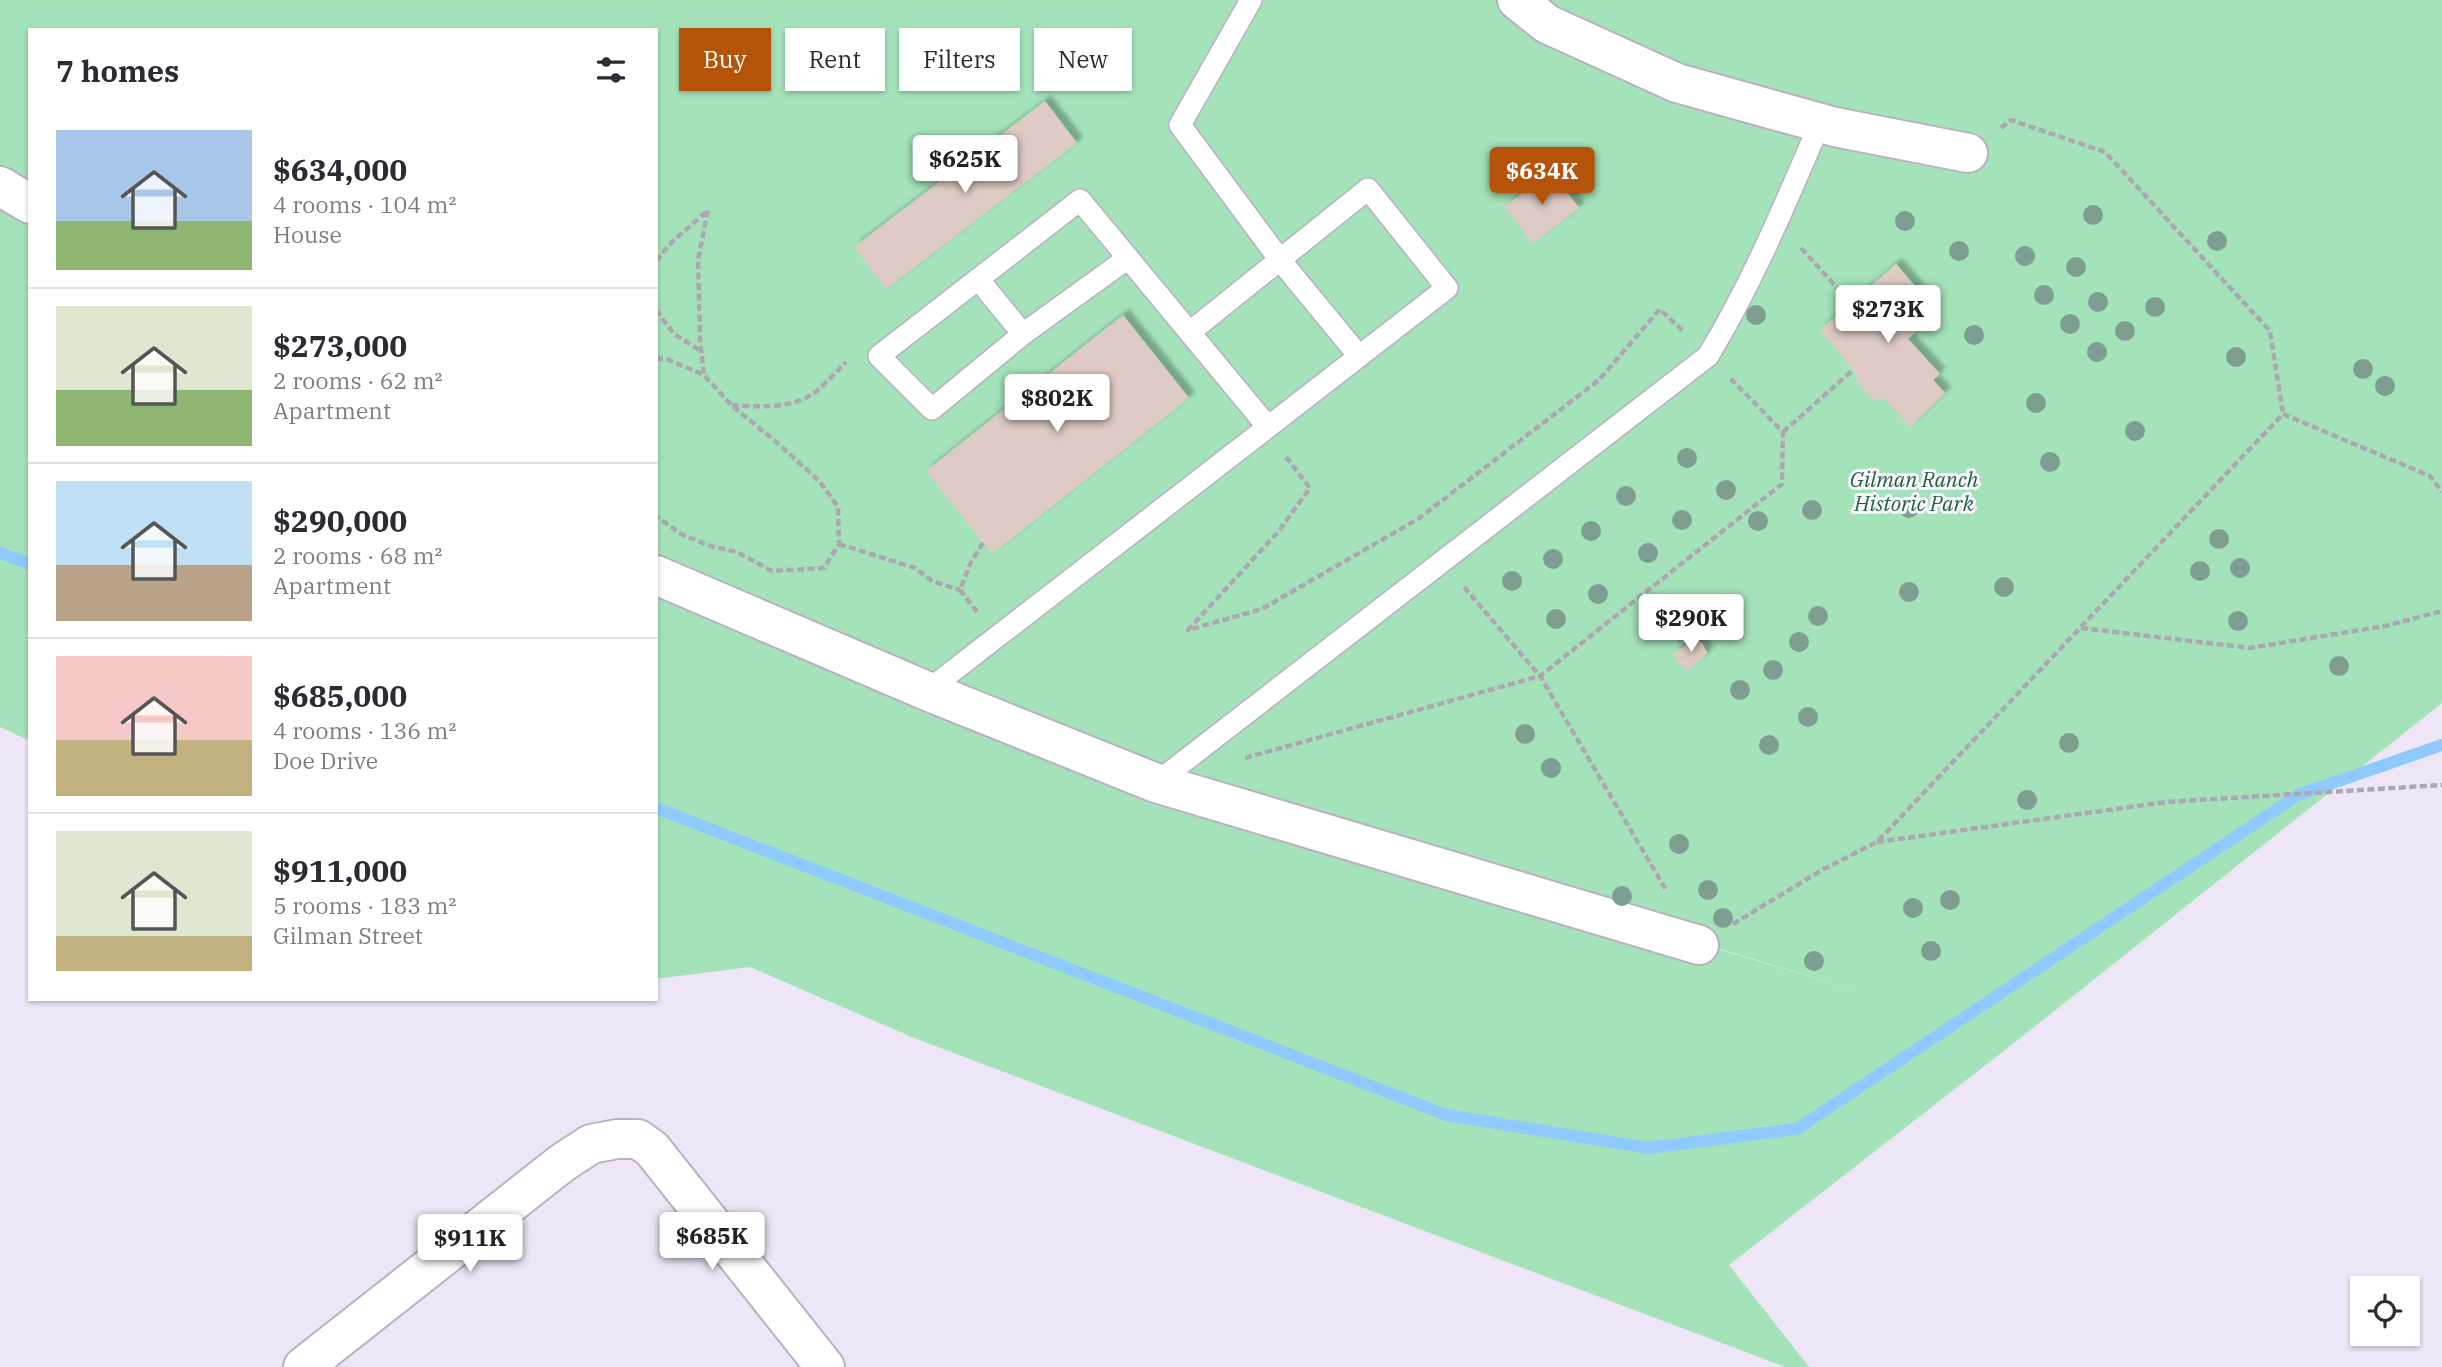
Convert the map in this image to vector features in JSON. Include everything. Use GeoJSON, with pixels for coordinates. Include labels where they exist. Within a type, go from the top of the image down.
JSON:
{"type":"FeatureCollection","features":[{"type":"Feature","properties":{"kind":"street"},"geometry":{"type":"LineString","coordinates":[[1517,0],[1547,23],[1676,83],[1820,123],[1968,153]]}},
{"type":"Feature","properties":{"kind":"street"},"geometry":{"type":"LineString","coordinates":[[0,186],[28,203]]}},
{"type":"Feature","properties":{"kind":"street"},"geometry":{"type":"LineString","coordinates":[[658,576],[927,691],[1156,783],[1699,944]]}},
{"type":"Feature","properties":{"kind":"street"},"geometry":{"type":"LineString","coordinates":[[303,1367],[562,1163],[591,1144],[617,1139],[638,1139],[652,1149],[825,1367]]}},
{"type":"Feature","properties":{"kind":"lane"},"geometry":{"type":"LineString","coordinates":[[1251,0],[1180,125],[1280,260],[1359,356]]}},
{"type":"Feature","properties":{"kind":"lane"},"geometry":{"type":"LineString","coordinates":[[1156,783],[1708,356],[1730,319],[1820,123]]}},
{"type":"Feature","properties":{"kind":"lane"},"geometry":{"type":"LineString","coordinates":[[927,691],[1447,288],[1368,189],[1190,332]]}},
{"type":"Feature","properties":{"kind":"lane"},"geometry":{"type":"LineString","coordinates":[[1128,258],[1023,334],[932,410],[880,356],[1080,200],[1268,427]]}},
{"type":"Feature","properties":{"kind":"lane"},"geometry":{"type":"LineString","coordinates":[[978,279],[1023,334]]}},
{"type":"Feature","properties":{"kind":"path"},"geometry":{"type":"LineString","coordinates":[[1968,153],[2011,120],[2105,152],[2270,331],[2283,414]]}},
{"type":"Feature","properties":{"kind":"path"},"geometry":{"type":"LineString","coordinates":[[658,259],[672,242],[708,210],[698,260],[704,375]]}},
{"type":"Feature","properties":{"kind":"path"},"geometry":{"type":"LineString","coordinates":[[1777,221],[1851,303]]}},
{"type":"Feature","properties":{"kind":"path"},"geometry":{"type":"LineString","coordinates":[[1236,761],[1540,676],[1782,484],[1783,432],[1660,309],[1599,380],[1418,519],[1262,609],[1188,630],[1278,532],[1310,488],[1286,457]]}},
{"type":"Feature","properties":{"kind":"path"},"geometry":{"type":"LineString","coordinates":[[658,313],[674,334],[702,352]]}},
{"type":"Feature","properties":{"kind":"path"},"geometry":{"type":"LineString","coordinates":[[658,358],[669,360],[704,375],[731,405],[780,444],[820,482],[838,507],[839,544],[824,568],[772,571],[737,552],[710,546],[681,534],[658,517]]}},
{"type":"Feature","properties":{"kind":"path"},"geometry":{"type":"LineString","coordinates":[[731,405],[793,403],[817,391],[846,362]]}},
{"type":"Feature","properties":{"kind":"path"},"geometry":{"type":"LineString","coordinates":[[1783,432],[1853,370]]}},
{"type":"Feature","properties":{"kind":"path"},"geometry":{"type":"LineString","coordinates":[[2283,414],[2430,476],[2442,492]]}},
{"type":"Feature","properties":{"kind":"path"},"geometry":{"type":"LineString","coordinates":[[1877,842],[2283,414]]}},
{"type":"Feature","properties":{"kind":"path"},"geometry":{"type":"LineString","coordinates":[[960,590],[970,564],[984,543]]}},
{"type":"Feature","properties":{"kind":"path"},"geometry":{"type":"LineString","coordinates":[[839,544],[915,568],[932,581],[960,590],[998,637]]}},
{"type":"Feature","properties":{"kind":"path"},"geometry":{"type":"LineString","coordinates":[[1443,563],[1540,676],[1699,944],[1822,870],[1877,842],[2166,802],[2442,785]]}},
{"type":"Feature","properties":{"kind":"path"},"geometry":{"type":"LineString","coordinates":[[1644,595],[1684,646]]}},
{"type":"Feature","properties":{"kind":"path"},"geometry":{"type":"LineString","coordinates":[[2080,628],[2250,648],[2385,626],[2442,611]]}},
{"type":"Feature","properties":{"kind":"green space","name":"Gilman Ranch Historic Park"},"geometry":{"type":"Polygon","coordinates":[[[0,0],[2442,0],[2442,703],[1729,1265],[1809,1367],[1785,1367],[914,1038],[750,967],[658,979],[658,576],[927,691],[1156,783],[1876,996],[1165,782],[925,682],[658,566],[658,28],[28,28],[28,740],[0,727],[0,0]]]}},
{"type":"Feature","properties":{"kind":"building"},"geometry":{"type":"Polygon","coordinates":[[[1045,101],[1077,143],[886,289],[854,247],[1045,101]]]}},
{"type":"Feature","properties":{"kind":"building"},"geometry":{"type":"Polygon","coordinates":[[[1551,171],[1579,208],[1533,243],[1504,207],[1551,171]]]}},
{"type":"Feature","properties":{"kind":"building"},"geometry":{"type":"Polygon","coordinates":[[[1896,264],[1933,307],[1919,317],[1925,323],[1908,339],[1940,374],[1933,380],[1945,393],[1910,427],[1886,400],[1874,400],[1865,392],[1856,380],[1857,375],[1820,330],[1896,264]]]}},
{"type":"Feature","properties":{"kind":"building"},"geometry":{"type":"Polygon","coordinates":[[[1123,315],[1189,398],[992,554],[926,471],[1123,315]]]}},
{"type":"Feature","properties":{"kind":"building"},"geometry":{"type":"Polygon","coordinates":[[[1694,639],[1702,643],[1707,653],[1687,670],[1678,664],[1674,654],[1694,639]]]}},
{"type":"Feature","properties":{"kind":"waterway"},"geometry":{"type":"LineString","coordinates":[[0,553],[28,563]]}},
{"type":"Feature","properties":{"kind":"waterway"},"geometry":{"type":"LineString","coordinates":[[658,809],[1446,1115],[1648,1148],[1797,1129],[2298,795],[2442,745]]}}]}
